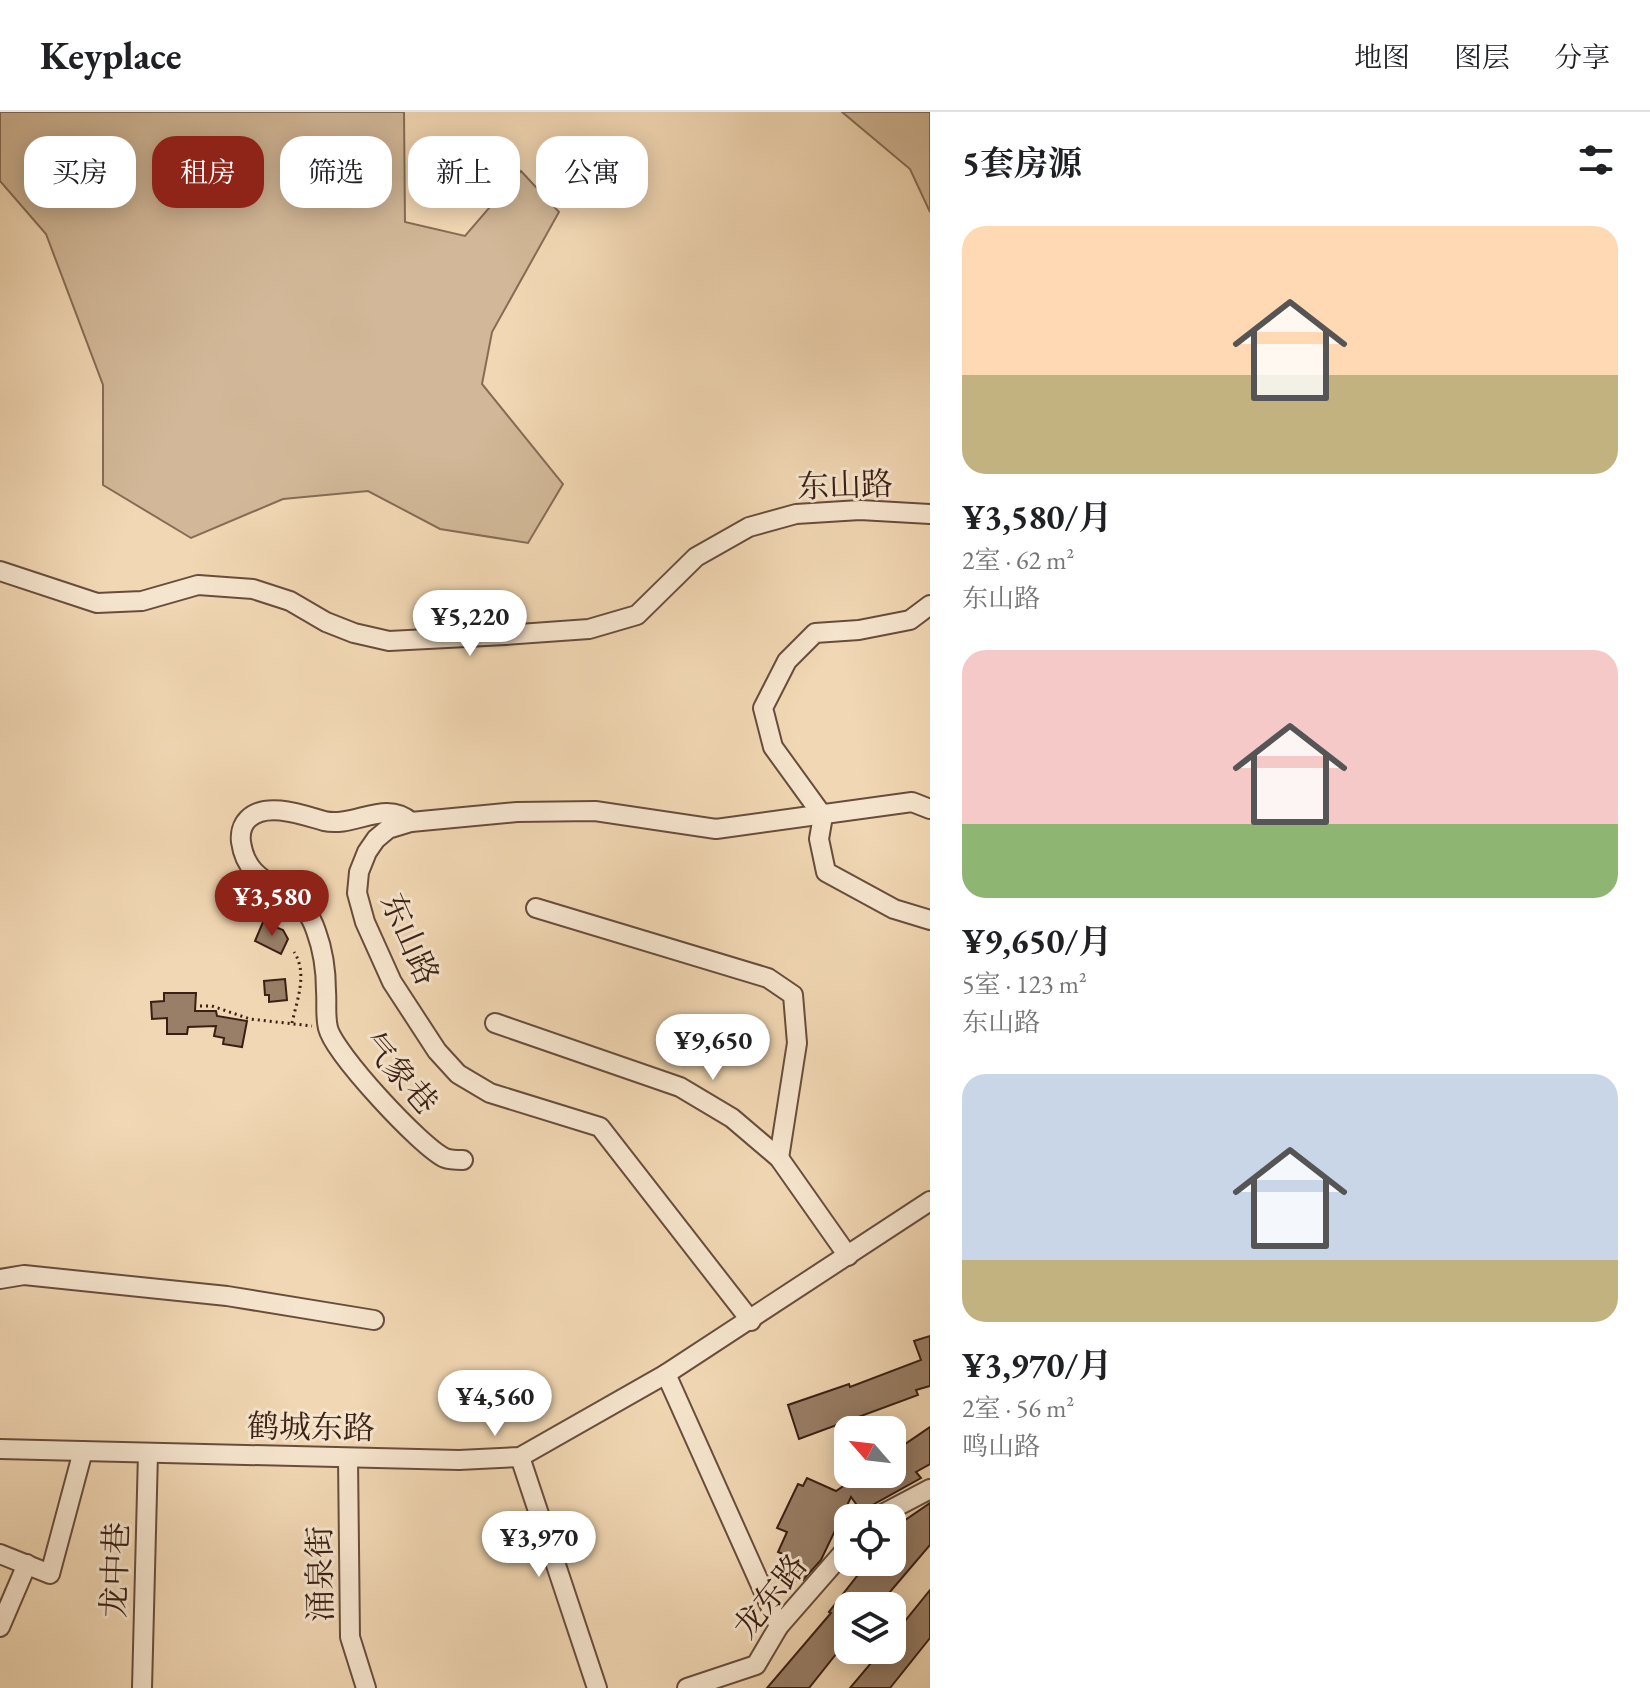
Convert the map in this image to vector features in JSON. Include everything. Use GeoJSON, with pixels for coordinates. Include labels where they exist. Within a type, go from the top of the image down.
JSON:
{"type":"FeatureCollection","features":[{"type":"Feature","properties":{"kind":"street","name":"东山路"},"geometry":{"type":"LineString","coordinates":[[0,571],[97,603],[142,601],[198,585],[253,589],[290,601],[326,622],[354,633],[389,641],[505,635],[589,629],[637,615],[696,557],[749,527],[796,514],[860,510],[930,514]]}},
{"type":"Feature","properties":{"kind":"street"},"geometry":{"type":"LineString","coordinates":[[930,605],[910,620],[859,630],[815,633],[787,661],[763,708],[773,747],[823,816],[819,839],[826,872],[894,909],[930,920]]}},
{"type":"Feature","properties":{"kind":"street","name":"东山路"},"geometry":{"type":"LineString","coordinates":[[751,1321],[600,1127],[490,1093],[469,1082],[437,1051],[392,982],[365,922],[357,893],[359,872],[376,839],[388,829],[411,822],[517,812],[595,811],[716,829],[912,802],[930,809]]}},
{"type":"Feature","properties":{"kind":"street","name":"气象巷"},"geometry":{"type":"LineString","coordinates":[[411,822],[394,812],[329,822],[279,811],[251,816],[244,823],[240,838],[245,859],[259,878],[288,895],[306,911],[316,931],[326,987],[328,1028],[350,1065],[416,1138],[446,1159],[463,1160]]}},
{"type":"Feature","properties":{"kind":"street"},"geometry":{"type":"LineString","coordinates":[[536,908],[768,978],[793,995],[797,1043],[779,1158]]}},
{"type":"Feature","properties":{"kind":"street"},"geometry":{"type":"LineString","coordinates":[[495,1023],[680,1087],[732,1118],[779,1158],[848,1256]]}},
{"type":"Feature","properties":{"kind":"street","name":"鹤城东路"},"geometry":{"type":"LineString","coordinates":[[0,1449],[459,1460],[520,1457],[666,1374],[848,1256],[928,1209]]}},
{"type":"Feature","properties":{"kind":"street"},"geometry":{"type":"LineString","coordinates":[[0,1279],[24,1275],[227,1296],[374,1320]]}},
{"type":"Feature","properties":{"kind":"street"},"geometry":{"type":"LineString","coordinates":[[666,1374],[779,1626]]}},
{"type":"Feature","properties":{"kind":"street"},"geometry":{"type":"LineString","coordinates":[[0,1554],[50,1574],[83,1451]]}},
{"type":"Feature","properties":{"kind":"street","name":"龙中巷"},"geometry":{"type":"LineString","coordinates":[[142,1688],[148,1453]]}},
{"type":"Feature","properties":{"kind":"street"},"geometry":{"type":"LineString","coordinates":[[520,1457],[597,1688]]}},
{"type":"Feature","properties":{"kind":"street","name":"涌泉街"},"geometry":{"type":"LineString","coordinates":[[348,1458],[350,1637],[366,1688]]}},
{"type":"Feature","properties":{"kind":"street"},"geometry":{"type":"LineString","coordinates":[[902,1504],[930,1489]]}},
{"type":"Feature","properties":{"kind":"street","name":"龙东路"},"geometry":{"type":"LineString","coordinates":[[687,1688],[756,1665],[779,1626],[834,1563]]}},
{"type":"Feature","properties":{"kind":"street"},"geometry":{"type":"LineString","coordinates":[[0,1627],[27,1564]]}},
{"type":"Feature","properties":{"kind":"path"},"geometry":{"type":"LineString","coordinates":[[292,1023],[301,978],[301,966],[294,952]]}},
{"type":"Feature","properties":{"kind":"path"},"geometry":{"type":"LineString","coordinates":[[200,1006],[212,1006],[250,1019],[328,1028]]}},
{"type":"Feature","properties":{"kind":"shaded area"},"geometry":{"type":"Polygon","coordinates":[[[0,112],[404,112],[405,222],[465,236],[489,208],[520,208],[521,171],[536,187],[536,208],[555,208],[559,212],[492,332],[482,384],[563,484],[528,543],[440,529],[368,491],[283,499],[191,538],[103,485],[103,385],[46,234],[0,181],[0,112]]]}},
{"type":"Feature","properties":{"kind":"shaded area"},"geometry":{"type":"Polygon","coordinates":[[[842,112],[930,112],[930,212],[910,169],[842,112]]]}},
{"type":"Feature","properties":{"kind":"building"},"geometry":{"type":"Polygon","coordinates":[[[263,922],[283,930],[288,939],[281,954],[255,941],[263,922]]]}},
{"type":"Feature","properties":{"kind":"building"},"geometry":{"type":"Polygon","coordinates":[[[285,979],[287,1000],[269,1002],[264,981],[285,979]]]}},
{"type":"Feature","properties":{"kind":"building"},"geometry":{"type":"Polygon","coordinates":[[[164,993],[196,993],[195,1011],[216,1011],[217,1016],[247,1021],[242,1047],[223,1044],[224,1038],[214,1036],[216,1026],[188,1027],[187,1034],[167,1034],[167,1018],[152,1019],[151,1002],[164,1001],[164,993]]]}},
{"type":"Feature","properties":{"kind":"building"},"geometry":{"type":"Polygon","coordinates":[[[930,1336],[930,1386],[916,1390],[918,1395],[861,1416],[834,1416],[834,1426],[799,1439],[788,1405],[849,1384],[850,1387],[921,1360],[914,1341],[930,1336]]]}},
{"type":"Feature","properties":{"kind":"building"},"geometry":{"type":"Polygon","coordinates":[[[930,1427],[930,1464],[916,1472],[921,1478],[906,1486],[906,1443],[930,1427]]]}},
{"type":"Feature","properties":{"kind":"building"},"geometry":{"type":"Polygon","coordinates":[[[807,1478],[836,1491],[840,1488],[903,1488],[874,1504],[856,1504],[851,1497],[848,1504],[834,1504],[834,1533],[821,1560],[803,1580],[798,1578],[793,1584],[777,1576],[787,1556],[778,1552],[787,1532],[777,1528],[798,1484],[803,1486],[807,1478]]]}},
{"type":"Feature","properties":{"kind":"building"},"geometry":{"type":"Polygon","coordinates":[[[930,1503],[930,1545],[906,1573],[906,1520],[930,1503]]]}},
{"type":"Feature","properties":{"kind":"building"},"geometry":{"type":"Polygon","coordinates":[[[857,1576],[904,1576],[890,1592],[845,1592],[857,1576]]]}},
{"type":"Feature","properties":{"kind":"building"},"geometry":{"type":"Polygon","coordinates":[[[930,1590],[930,1638],[890,1688],[850,1688],[870,1664],[906,1664],[906,1620],[930,1590]]]}},
{"type":"Feature","properties":{"kind":"building"},"geometry":{"type":"Polygon","coordinates":[[[834,1606],[834,1657],[809,1688],[767,1688],[831,1613],[834,1606]]]}}]}
